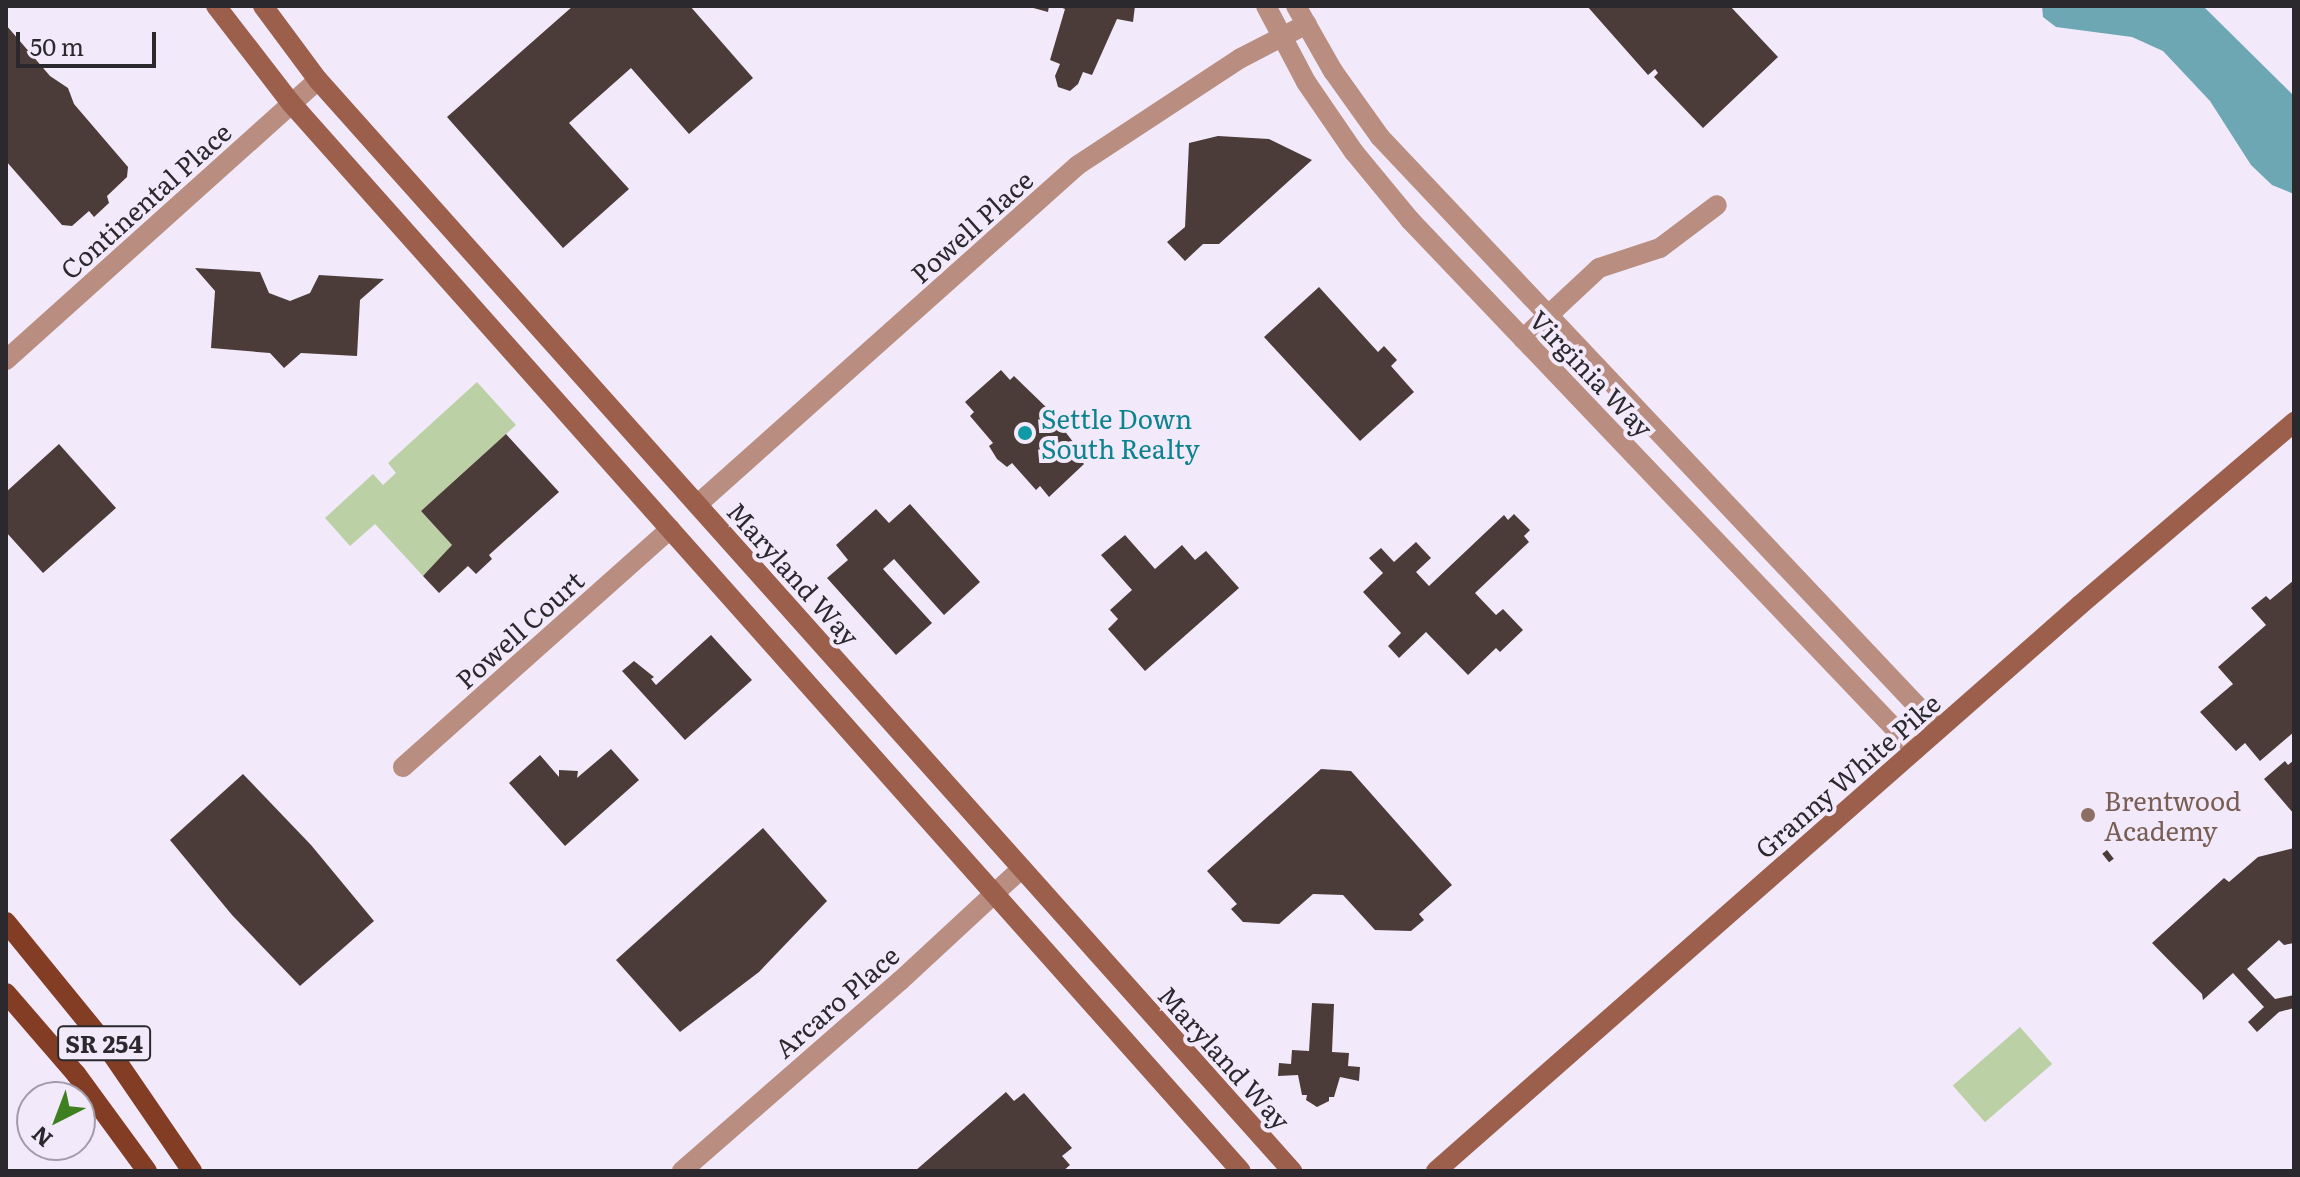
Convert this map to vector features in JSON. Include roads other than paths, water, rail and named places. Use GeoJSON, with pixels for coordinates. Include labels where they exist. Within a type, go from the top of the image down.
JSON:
{"type":"FeatureCollection","features":[{"type":"Feature","properties":{"kind":"main road"},"geometry":{"type":"LineString","coordinates":[[216,6],[291,103],[1241,1171]]}},
{"type":"Feature","properties":{"kind":"main road","name":"Maryland Way"},"geometry":{"type":"LineString","coordinates":[[263,6],[318,80],[1292,1171]]}},
{"type":"Feature","properties":{"kind":"main road","name":"Granny White Pike"},"geometry":{"type":"LineString","coordinates":[[1436,1171],[2294,422]]}},
{"type":"Feature","properties":{"kind":"main road"},"geometry":{"type":"LineString","coordinates":[[670,529],[698,504]]}},
{"type":"Feature","properties":{"kind":"main road","name":"SR 254"},"geometry":{"type":"LineString","coordinates":[[6,922],[103,1041],[192,1171]]}},
{"type":"Feature","properties":{"kind":"main road","name":"SR 254"},"geometry":{"type":"LineString","coordinates":[[6,993],[76,1074],[147,1171]]}},
{"type":"Feature","properties":{"kind":"street","name":"Virginia Way"},"geometry":{"type":"LineString","coordinates":[[1266,6],[1306,82],[1354,152],[1410,220],[1915,750]]}},
{"type":"Feature","properties":{"kind":"street","name":"Virginia Way"},"geometry":{"type":"LineString","coordinates":[[1296,6],[1333,71],[1380,137],[1939,729]]}},
{"type":"Feature","properties":{"kind":"street","name":"Powell Place"},"geometry":{"type":"LineString","coordinates":[[698,504],[1078,165],[1241,58],[1307,24]]}},
{"type":"Feature","properties":{"kind":"street","name":"Continental Place"},"geometry":{"type":"LineString","coordinates":[[6,360],[318,80]]}},
{"type":"Feature","properties":{"kind":"street"},"geometry":{"type":"LineString","coordinates":[[1523,339],[1599,268],[1660,248],[1717,205]]}},
{"type":"Feature","properties":{"kind":"street","name":"Powell Court"},"geometry":{"type":"LineString","coordinates":[[403,767],[670,529]]}},
{"type":"Feature","properties":{"kind":"street","name":"Arcaro Place"},"geometry":{"type":"LineString","coordinates":[[682,1171],[1022,868]]}},
{"type":"Feature","properties":{"kind":"water"},"geometry":{"type":"Polygon","coordinates":[[[2042,6],[2203,6],[2294,96],[2294,194],[2272,185],[2251,165],[2210,101],[2163,51],[2132,37],[2056,27],[2043,17],[2042,6]]]}},
{"type":"Feature","properties":{"kind":"place","name":"Settle Down South Realty"},"geometry":{"type":"Point","coordinates":[1025,433]}},
{"type":"Feature","properties":{"kind":"place","name":"Brentwood Academy"},"geometry":{"type":"Point","coordinates":[2088,815]}}]}
